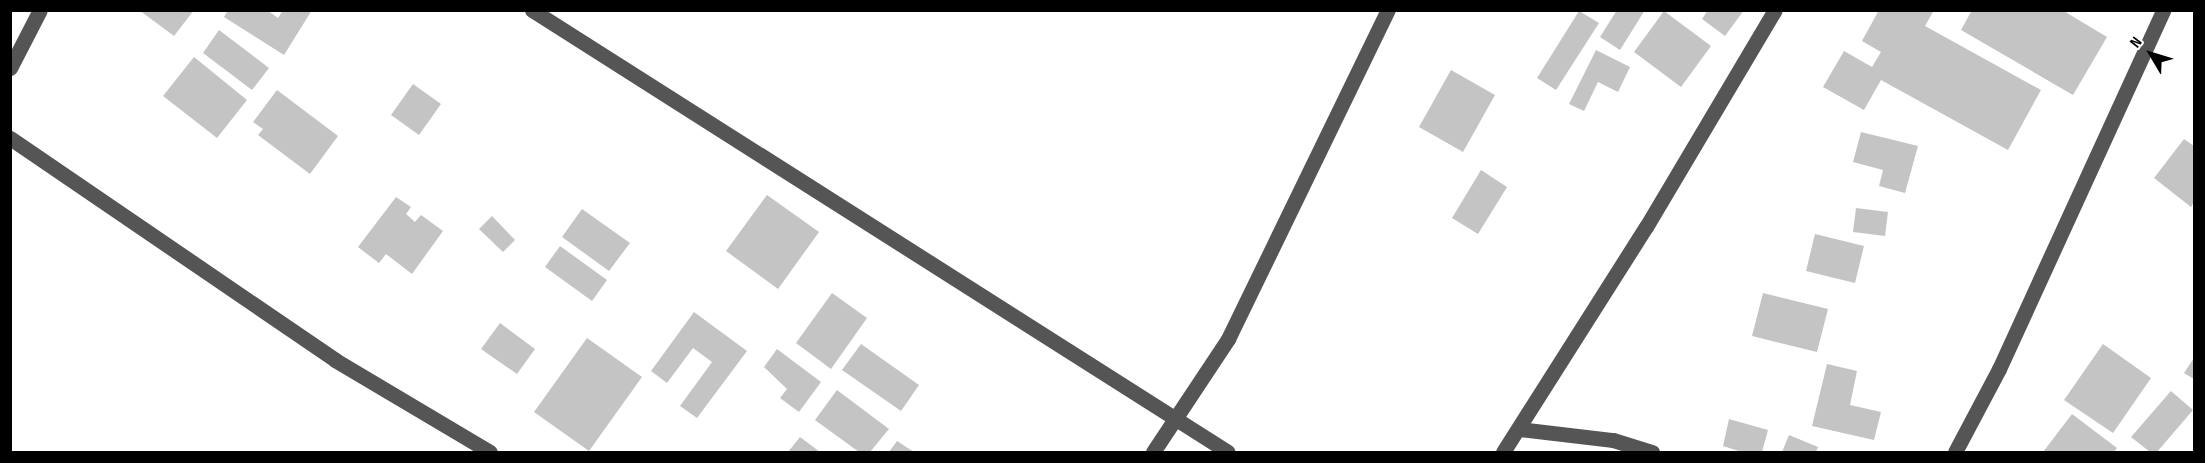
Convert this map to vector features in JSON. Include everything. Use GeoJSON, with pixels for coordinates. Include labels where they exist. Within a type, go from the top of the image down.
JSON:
{"type":"FeatureCollection","features":[{"type":"Feature","properties":{"kind":"street"},"geometry":{"type":"LineString","coordinates":[[10,68],[40,10]]}},
{"type":"Feature","properties":{"kind":"street"},"geometry":{"type":"LineString","coordinates":[[532,10],[1228,453]]}},
{"type":"Feature","properties":{"kind":"street"},"geometry":{"type":"LineString","coordinates":[[1153,453],[1228,339],[1388,10]]}},
{"type":"Feature","properties":{"kind":"street"},"geometry":{"type":"LineString","coordinates":[[1503,453],[1520,429],[1775,10]]}},
{"type":"Feature","properties":{"kind":"street"},"geometry":{"type":"LineString","coordinates":[[1955,453],[2004,359],[2163,10]]}},
{"type":"Feature","properties":{"kind":"street"},"geometry":{"type":"LineString","coordinates":[[10,138],[335,360],[490,453]]}},
{"type":"Feature","properties":{"kind":"street"},"geometry":{"type":"LineString","coordinates":[[1520,429],[1613,440],[1652,453]]}},
{"type":"Feature","properties":{"kind":"building"},"geometry":{"type":"Polygon","coordinates":[[[139,10],[194,10],[174,36],[139,10]]]}},
{"type":"Feature","properties":{"kind":"building"},"geometry":{"type":"Polygon","coordinates":[[[228,10],[267,10],[278,18],[283,10],[312,10],[284,55],[224,17],[228,10]]]}},
{"type":"Feature","properties":{"kind":"building"},"geometry":{"type":"Polygon","coordinates":[[[1617,10],[1645,10],[1620,50],[1600,37],[1617,10]]]}},
{"type":"Feature","properties":{"kind":"building"},"geometry":{"type":"Polygon","coordinates":[[[1708,10],[1744,10],[1725,36],[1702,19],[1708,10]]]}},
{"type":"Feature","properties":{"kind":"building"},"geometry":{"type":"Polygon","coordinates":[[[1879,10],[1934,10],[1925,26],[2041,90],[2008,150],[1881,80],[1864,110],[1823,87],[1844,51],[1872,67],[1881,52],[1862,41],[1879,10]]]}},
{"type":"Feature","properties":{"kind":"building"},"geometry":{"type":"Polygon","coordinates":[[[1972,10],[2062,10],[2107,37],[2073,95],[1961,30],[1972,10]]]}},
{"type":"Feature","properties":{"kind":"building"},"geometry":{"type":"Polygon","coordinates":[[[1579,11],[1599,23],[1556,90],[1537,78],[1579,11]]]}},
{"type":"Feature","properties":{"kind":"building"},"geometry":{"type":"Polygon","coordinates":[[[1664,11],[1711,46],[1681,87],[1634,52],[1664,11]]]}},
{"type":"Feature","properties":{"kind":"building"},"geometry":{"type":"Polygon","coordinates":[[[219,30],[269,68],[252,90],[203,53],[219,30]]]}},
{"type":"Feature","properties":{"kind":"building"},"geometry":{"type":"Polygon","coordinates":[[[1596,50],[1630,67],[1618,92],[1598,82],[1584,111],[1569,104],[1596,50]]]}},
{"type":"Feature","properties":{"kind":"building"},"geometry":{"type":"Polygon","coordinates":[[[194,57],[247,100],[217,138],[163,96],[194,57]]]}},
{"type":"Feature","properties":{"kind":"building"},"geometry":{"type":"Polygon","coordinates":[[[1451,70],[1495,95],[1463,152],[1419,127],[1451,70]]]}},
{"type":"Feature","properties":{"kind":"building"},"geometry":{"type":"Polygon","coordinates":[[[413,84],[441,104],[419,135],[391,115],[413,84]]]}},
{"type":"Feature","properties":{"kind":"building"},"geometry":{"type":"Polygon","coordinates":[[[277,90],[338,136],[310,174],[258,135],[263,129],[253,122],[277,90]]]}},
{"type":"Feature","properties":{"kind":"building"},"geometry":{"type":"Polygon","coordinates":[[[1861,132],[1918,146],[1905,193],[1879,186],[1883,170],[1853,162],[1861,132]]]}},
{"type":"Feature","properties":{"kind":"building"},"geometry":{"type":"Polygon","coordinates":[[[2184,139],[2194,146],[2194,202],[2191,207],[2154,178],[2184,139]]]}},
{"type":"Feature","properties":{"kind":"building"},"geometry":{"type":"Polygon","coordinates":[[[1481,170],[1507,187],[1478,234],[1452,218],[1481,170]]]}},
{"type":"Feature","properties":{"kind":"building"},"geometry":{"type":"Polygon","coordinates":[[[767,195],[819,232],[778,289],[726,251],[767,195]]]}},
{"type":"Feature","properties":{"kind":"building"},"geometry":{"type":"Polygon","coordinates":[[[396,197],[411,207],[406,214],[415,222],[421,215],[443,231],[412,274],[386,254],[379,263],[358,247],[396,197]]]}},
{"type":"Feature","properties":{"kind":"building"},"geometry":{"type":"Polygon","coordinates":[[[1856,208],[1888,212],[1885,236],[1853,232],[1856,208]]]}},
{"type":"Feature","properties":{"kind":"building"},"geometry":{"type":"Polygon","coordinates":[[[582,209],[630,243],[609,271],[562,237],[582,209]]]}},
{"type":"Feature","properties":{"kind":"building"},"geometry":{"type":"Polygon","coordinates":[[[492,216],[515,240],[503,252],[479,229],[492,216]]]}},
{"type":"Feature","properties":{"kind":"building"},"geometry":{"type":"Polygon","coordinates":[[[1815,234],[1864,246],[1855,283],[1806,271],[1815,234]]]}},
{"type":"Feature","properties":{"kind":"building"},"geometry":{"type":"Polygon","coordinates":[[[560,246],[607,280],[592,301],[545,267],[560,246]]]}},
{"type":"Feature","properties":{"kind":"building"},"geometry":{"type":"Polygon","coordinates":[[[832,293],[867,318],[831,369],[796,343],[832,293]]]}},
{"type":"Feature","properties":{"kind":"building"},"geometry":{"type":"Polygon","coordinates":[[[1763,293],[1828,309],[1817,352],[1752,336],[1763,293]]]}},
{"type":"Feature","properties":{"kind":"building"},"geometry":{"type":"Polygon","coordinates":[[[694,312],[747,351],[697,418],[680,406],[712,362],[693,348],[667,383],[651,371],[694,312]]]}},
{"type":"Feature","properties":{"kind":"building"},"geometry":{"type":"Polygon","coordinates":[[[500,323],[535,349],[517,374],[481,349],[500,323]]]}},
{"type":"Feature","properties":{"kind":"building"},"geometry":{"type":"Polygon","coordinates":[[[587,338],[642,377],[589,451],[534,412],[587,338]]]}},
{"type":"Feature","properties":{"kind":"building"},"geometry":{"type":"Polygon","coordinates":[[[861,344],[919,385],[901,411],[842,370],[861,344]]]}},
{"type":"Feature","properties":{"kind":"building"},"geometry":{"type":"Polygon","coordinates":[[[2103,344],[2151,378],[2113,433],[2064,400],[2103,344]]]}},
{"type":"Feature","properties":{"kind":"building"},"geometry":{"type":"Polygon","coordinates":[[[777,349],[821,382],[799,412],[780,398],[787,389],[764,367],[777,349]]]}},
{"type":"Feature","properties":{"kind":"building"},"geometry":{"type":"Polygon","coordinates":[[[2194,358],[2194,379],[2184,373],[2194,358]]]}},
{"type":"Feature","properties":{"kind":"building"},"geometry":{"type":"Polygon","coordinates":[[[1827,364],[1857,371],[1850,405],[1881,412],[1874,440],[1812,426],[1827,364]]]}},
{"type":"Feature","properties":{"kind":"building"},"geometry":{"type":"Polygon","coordinates":[[[837,390],[889,429],[870,452],[859,452],[815,420],[837,390]]]}},
{"type":"Feature","properties":{"kind":"building"},"geometry":{"type":"Polygon","coordinates":[[[2171,391],[2193,410],[2157,452],[2150,452],[2131,437],[2171,391]]]}},
{"type":"Feature","properties":{"kind":"building"},"geometry":{"type":"Polygon","coordinates":[[[2072,414],[2117,448],[2114,452],[2043,452],[2072,414]]]}},
{"type":"Feature","properties":{"kind":"building"},"geometry":{"type":"Polygon","coordinates":[[[1729,419],[1768,430],[1762,452],[1742,452],[1723,446],[1729,419]]]}},
{"type":"Feature","properties":{"kind":"building"},"geometry":{"type":"Polygon","coordinates":[[[1789,435],[1818,447],[1816,452],[1782,452],[1789,435]]]}},
{"type":"Feature","properties":{"kind":"building"},"geometry":{"type":"Polygon","coordinates":[[[800,437],[820,452],[788,452],[800,437]]]}},
{"type":"Feature","properties":{"kind":"building"},"geometry":{"type":"Polygon","coordinates":[[[897,441],[914,452],[889,452],[897,441]]]}}]}
